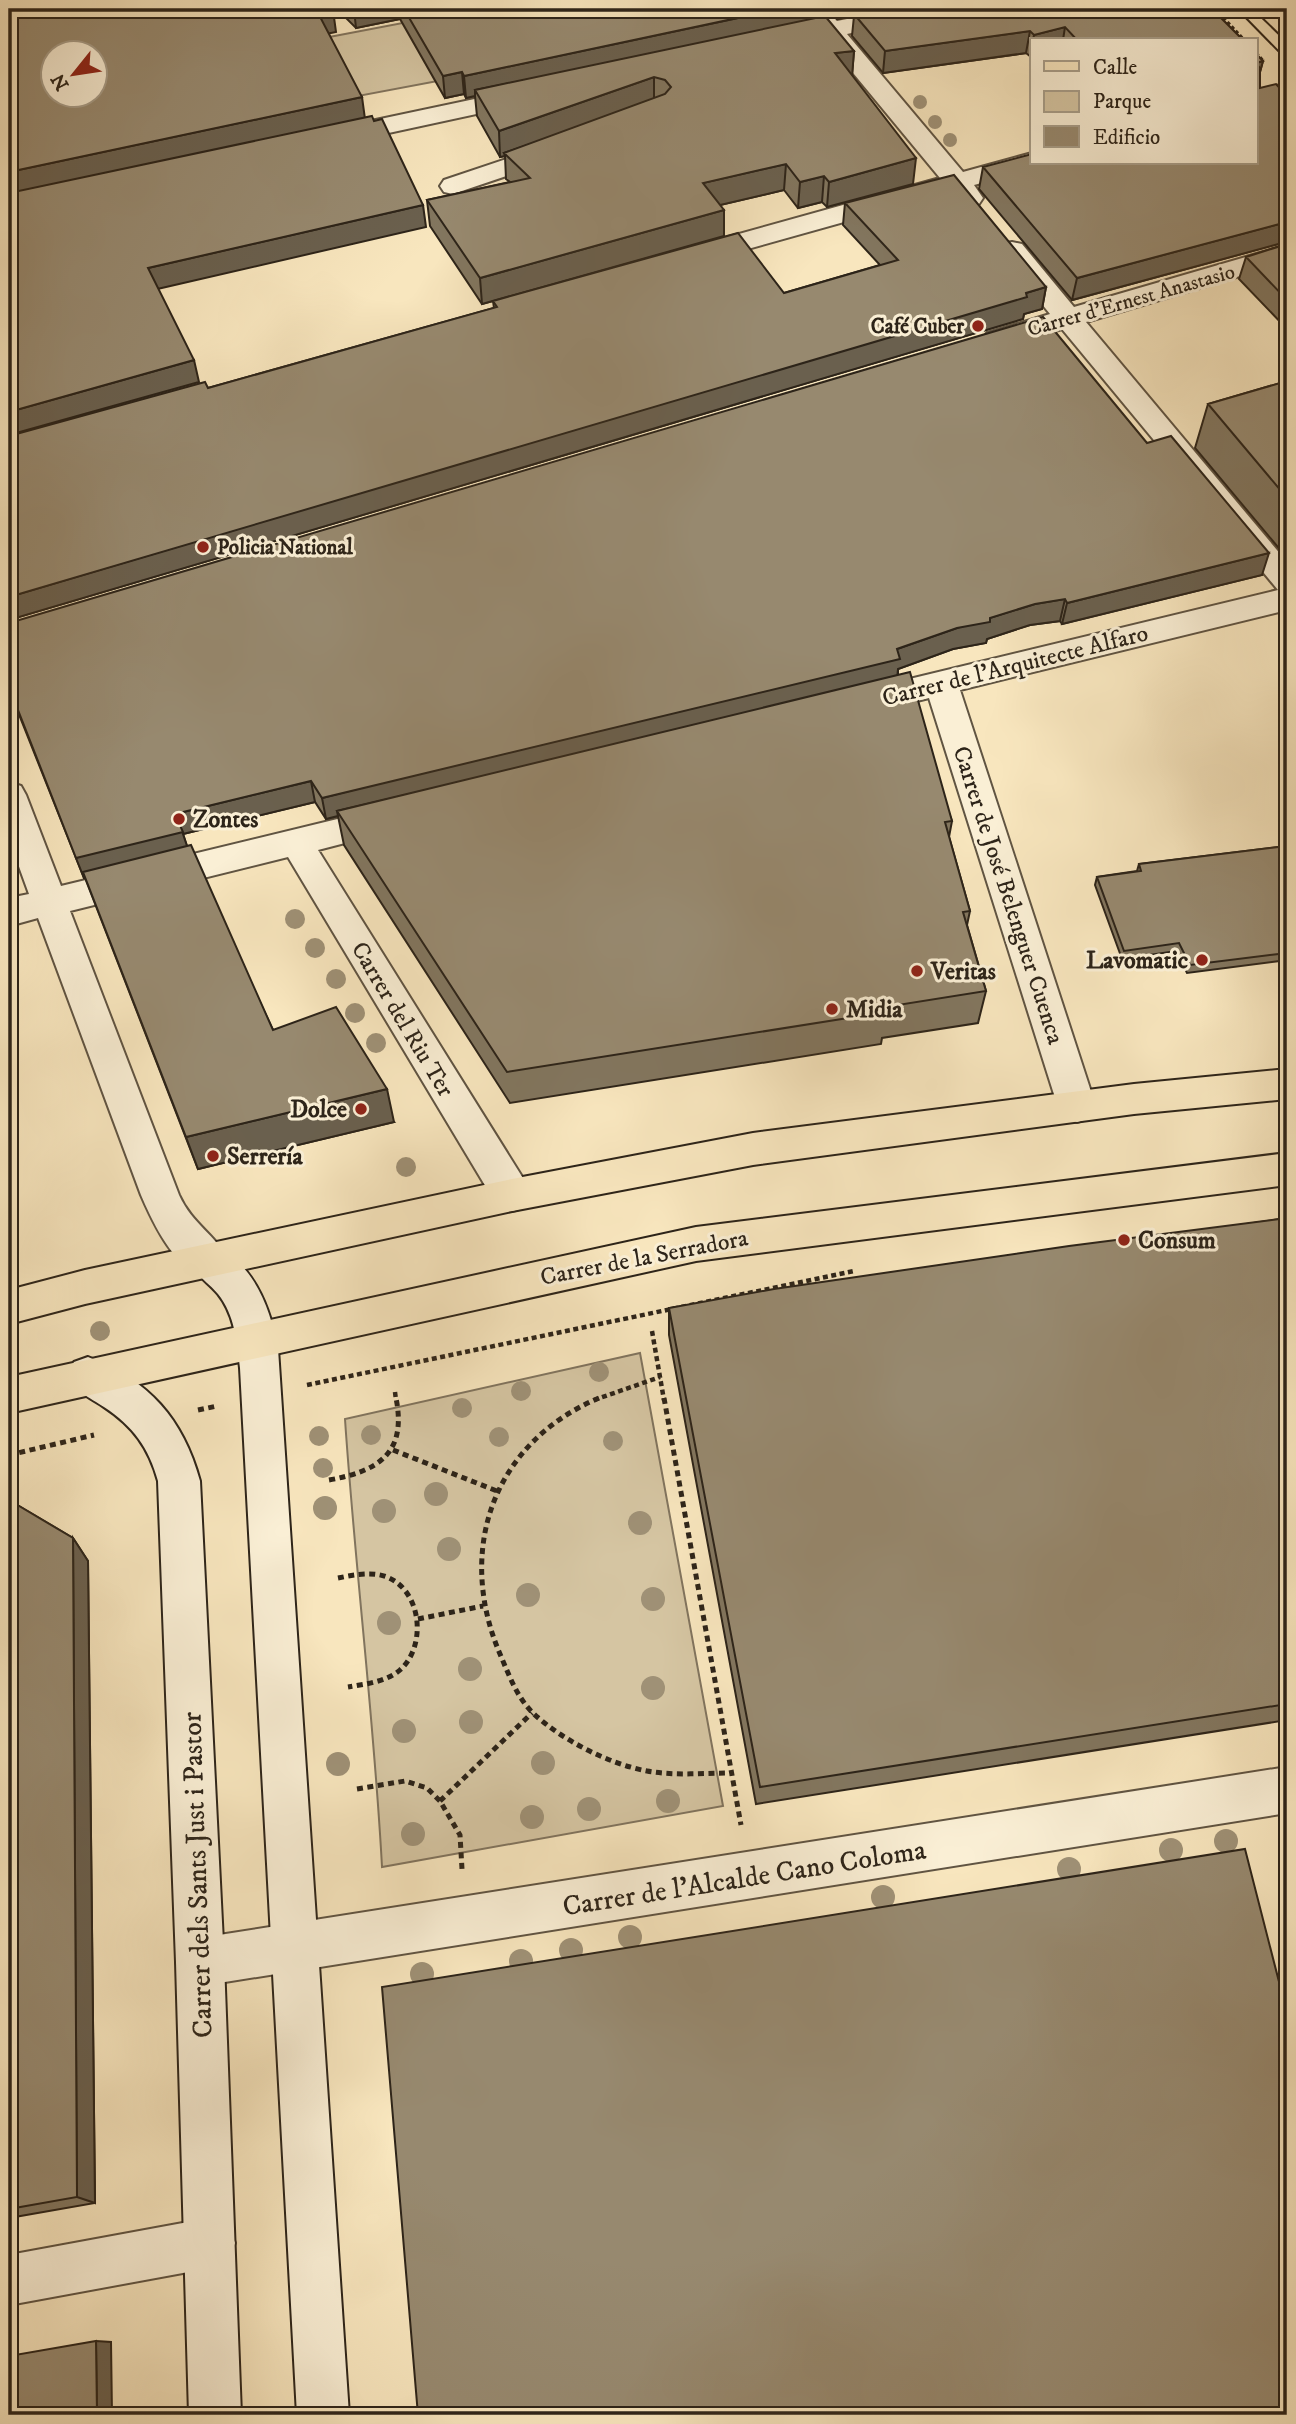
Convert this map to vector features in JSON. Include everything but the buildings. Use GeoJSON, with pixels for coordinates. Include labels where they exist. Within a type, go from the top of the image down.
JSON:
{"type":"FeatureCollection","features":[{"type":"Feature","properties":{"kind":"main road"},"geometry":{"type":"LineString","coordinates":[[9,1307],[85,1287],[512,1195],[753,1149],[1077,1107],[1287,1084]]}},
{"type":"Feature","properties":{"kind":"main road","name":"Carrer de la Serradora"},"geometry":{"type":"LineString","coordinates":[[9,1395],[255,1338],[696,1244],[1287,1169]]}},
{"type":"Feature","properties":{"kind":"street"},"geometry":{"type":"LineString","coordinates":[[812,9],[1287,582]]}},
{"type":"Feature","properties":{"kind":"street"},"geometry":{"type":"LineString","coordinates":[[765,44],[930,9]]}},
{"type":"Feature","properties":{"kind":"street"},"geometry":{"type":"LineString","coordinates":[[1283,9],[1287,12]]}},
{"type":"Feature","properties":{"kind":"street"},"geometry":{"type":"LineString","coordinates":[[307,143],[551,91]]}},
{"type":"Feature","properties":{"kind":"street"},"geometry":{"type":"LineString","coordinates":[[1258,99],[1287,91]]}},
{"type":"Feature","properties":{"kind":"street"},"geometry":{"type":"LineString","coordinates":[[453,186],[580,142]]}},
{"type":"Feature","properties":{"kind":"street"},"geometry":{"type":"LineString","coordinates":[[663,264],[1030,162]]}},
{"type":"Feature","properties":{"kind":"street","name":"Carrer d'Ernest Anastasio"},"geometry":{"type":"LineString","coordinates":[[973,346],[1287,253]]}},
{"type":"Feature","properties":{"kind":"street","name":"Carrer de l'Arquitecte Alfaro"},"geometry":{"type":"LineString","coordinates":[[833,709],[1287,599]]}},
{"type":"Feature","properties":{"kind":"street","name":"Carrer de José Belenguer Cuenca"},"geometry":{"type":"LineString","coordinates":[[941,683],[1077,1107]]}},
{"type":"Feature","properties":{"kind":"street"},"geometry":{"type":"LineString","coordinates":[[9,795],[174,1226],[235,1285],[247,1308],[255,1338],[261,1396],[323,2415]]}},
{"type":"Feature","properties":{"kind":"street"},"geometry":{"type":"LineString","coordinates":[[9,912],[416,812]]}},
{"type":"Feature","properties":{"kind":"street","name":"Carrer del Riu Ter"},"geometry":{"type":"LineString","coordinates":[[296,842],[512,1195]]}},
{"type":"Feature","properties":{"kind":"street","name":"Carrer dels Sants Just i Pastor"},"geometry":{"type":"LineString","coordinates":[[88,1375],[131,1401],[154,1421],[173,1452],[179,1481],[200,1962],[215,2415]]}},
{"type":"Feature","properties":{"kind":"street","name":"Carrer de l'Alcalde Cano Coloma"},"geometry":{"type":"LineString","coordinates":[[200,1962],[1287,1790]]}},
{"type":"Feature","properties":{"kind":"street"},"geometry":{"type":"LineString","coordinates":[[9,2280],[210,2244]]}},
{"type":"Feature","properties":{"kind":"path"},"geometry":{"type":"LineString","coordinates":[[1214,9],[1242,38]]}},
{"type":"Feature","properties":{"kind":"path"},"geometry":{"type":"LineString","coordinates":[[9,1455],[385,1366],[856,1271]]}},
{"type":"Feature","properties":{"kind":"path"},"geometry":{"type":"LineString","coordinates":[[652,1331],[741,1826]]}},
{"type":"Feature","properties":{"kind":"path"},"geometry":{"type":"LineString","coordinates":[[660,1377],[618,1389],[585,1405],[550,1427],[520,1457],[497,1491],[482,1531],[478,1576],[483,1606],[508,1672],[532,1713],[587,1748],[645,1770],[732,1773]]}},
{"type":"Feature","properties":{"kind":"path"},"geometry":{"type":"LineString","coordinates":[[329,1480],[359,1476],[393,1450],[400,1435],[401,1416],[395,1392]]}},
{"type":"Feature","properties":{"kind":"path"},"geometry":{"type":"LineString","coordinates":[[393,1450],[497,1491]]}},
{"type":"Feature","properties":{"kind":"path"},"geometry":{"type":"LineString","coordinates":[[338,1578],[364,1574],[389,1577],[408,1592],[418,1619],[414,1650],[400,1670],[377,1682],[348,1687]]}},
{"type":"Feature","properties":{"kind":"path"},"geometry":{"type":"LineString","coordinates":[[418,1619],[483,1606]]}},
{"type":"Feature","properties":{"kind":"path"},"geometry":{"type":"LineString","coordinates":[[440,1801],[532,1713]]}},
{"type":"Feature","properties":{"kind":"path"},"geometry":{"type":"LineString","coordinates":[[357,1789],[405,1781],[427,1788],[440,1801],[460,1835],[462,1869]]}},
{"type":"Feature","properties":{"kind":"green space"},"geometry":{"type":"Polygon","coordinates":[[[460,12],[496,70],[353,97],[324,38],[460,12]]]}},
{"type":"Feature","properties":{"kind":"green space"},"geometry":{"type":"Polygon","coordinates":[[[640,1353],[723,1806],[382,1867],[345,1419],[640,1353]]]}},
{"type":"Feature","properties":{"kind":"tram line"},"geometry":{"type":"LineString","coordinates":[[1237,9],[1287,60]]}},
{"type":"Feature","properties":{"kind":"tram line"},"geometry":{"type":"LineString","coordinates":[[1253,9],[1287,42]]}},
{"type":"Feature","properties":{"kind":"place","name":"Café Cuber"},"geometry":{"type":"Point","coordinates":[978,326]}},
{"type":"Feature","properties":{"kind":"place","name":"Policia National"},"geometry":{"type":"Point","coordinates":[203,547]}},
{"type":"Feature","properties":{"kind":"place","name":"Zontes"},"geometry":{"type":"Point","coordinates":[179,819]}},
{"type":"Feature","properties":{"kind":"place","name":"Lavomatic"},"geometry":{"type":"Point","coordinates":[1202,960]}},
{"type":"Feature","properties":{"kind":"place","name":"Veritas"},"geometry":{"type":"Point","coordinates":[917,971]}},
{"type":"Feature","properties":{"kind":"place","name":"Midia"},"geometry":{"type":"Point","coordinates":[832,1009]}},
{"type":"Feature","properties":{"kind":"place","name":"Dolce"},"geometry":{"type":"Point","coordinates":[361,1109]}},
{"type":"Feature","properties":{"kind":"place","name":"Serrería"},"geometry":{"type":"Point","coordinates":[213,1156]}},
{"type":"Feature","properties":{"kind":"place","name":"Consum"},"geometry":{"type":"Point","coordinates":[1124,1240]}}]}
